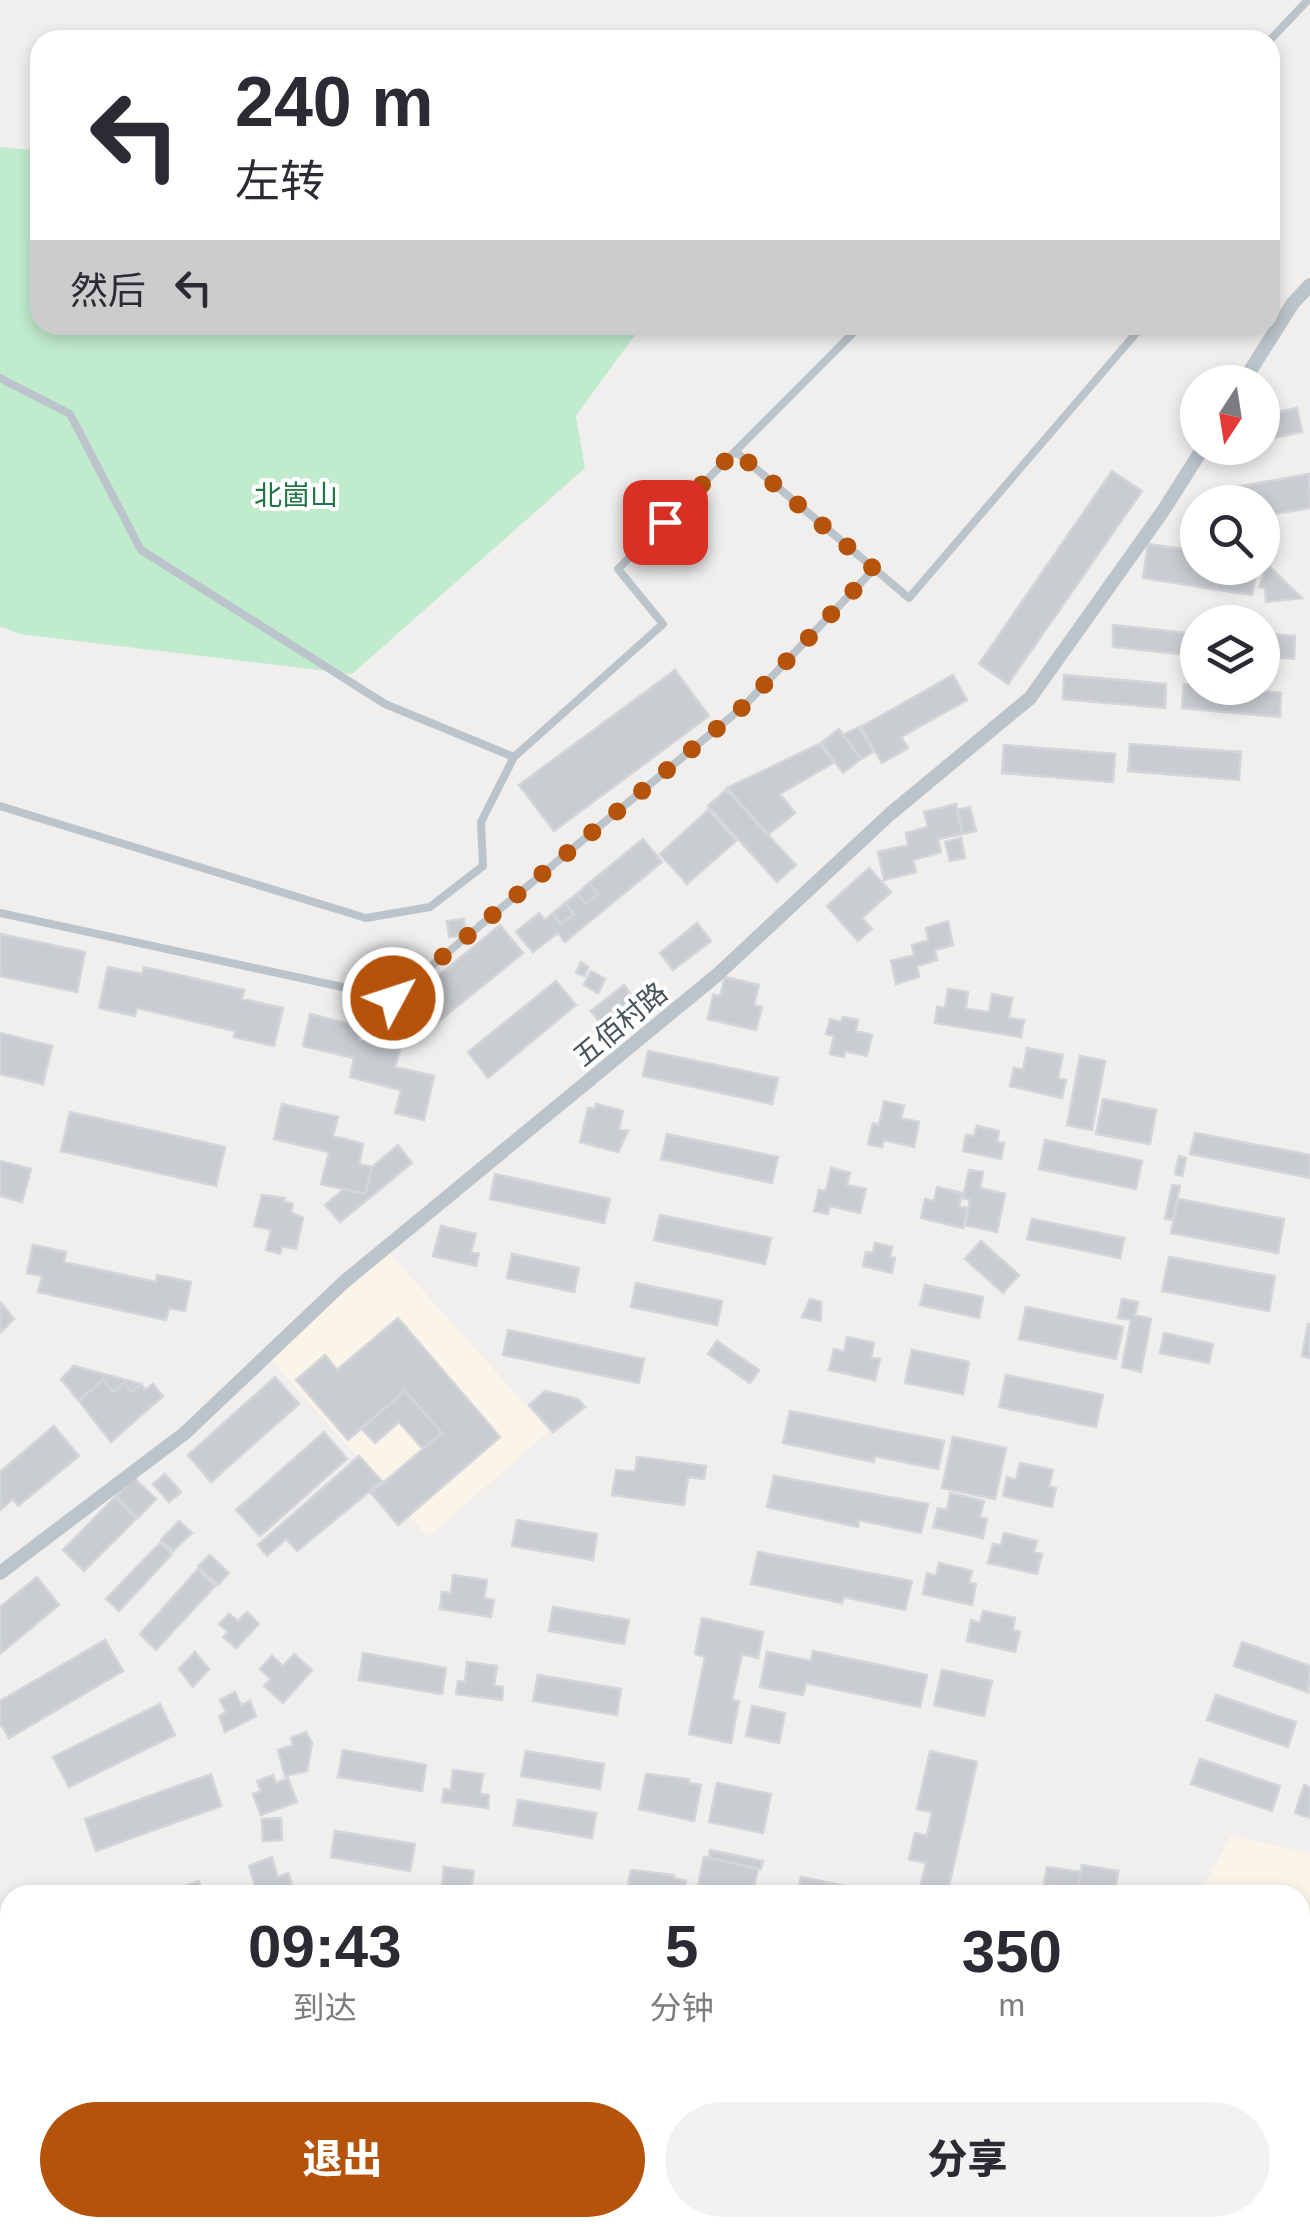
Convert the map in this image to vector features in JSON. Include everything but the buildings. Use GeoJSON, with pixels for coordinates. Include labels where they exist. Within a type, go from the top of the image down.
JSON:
{"type":"FeatureCollection","features":[{"type":"Feature","properties":{"kind":"street"},"geometry":{"type":"LineString","coordinates":[[1280,322],[1310,284]]}},
{"type":"Feature","properties":{"kind":"street"},"geometry":{"type":"LineString","coordinates":[[1254,365],[1272,335]]}},
{"type":"Feature","properties":{"kind":"street","name":"五佰村路"},"geometry":{"type":"LineString","coordinates":[[0,1573],[185,1433],[344,1282],[717,975],[890,814],[1030,698],[1192,465]]}},
{"type":"Feature","properties":{"kind":"lane"},"geometry":{"type":"LineString","coordinates":[[1280,30],[1308,0]]}},
{"type":"Feature","properties":{"kind":"lane"},"geometry":{"type":"LineString","coordinates":[[0,806],[366,918],[430,907],[483,866],[481,822],[514,758],[663,624],[618,569],[851,335]]}},
{"type":"Feature","properties":{"kind":"lane"},"geometry":{"type":"LineString","coordinates":[[735,451],[908,598],[1134,335]]}},
{"type":"Feature","properties":{"kind":"lane"},"geometry":{"type":"LineString","coordinates":[[0,378],[70,414],[141,550],[385,704],[514,758]]}},
{"type":"Feature","properties":{"kind":"lane"},"geometry":{"type":"LineString","coordinates":[[0,913],[393,998],[744,706],[874,569]]}},
{"type":"Feature","properties":{"kind":"shaded area"},"geometry":{"type":"Polygon","coordinates":[[[389,1253],[549,1431],[428,1537],[268,1356],[389,1253]]]}},
{"type":"Feature","properties":{"kind":"shaded area"},"geometry":{"type":"Polygon","coordinates":[[[1231,1836],[1310,1853],[1310,1885],[1204,1885],[1231,1836]]]}},
{"type":"Feature","properties":{"kind":"green space","name":"北崮山"},"geometry":{"type":"Polygon","coordinates":[[[0,147],[30,150],[30,335],[635,335],[576,416],[585,468],[352,674],[19,634],[0,626],[0,147]]]}},
{"type":"Feature","properties":{"kind":"route"},"geometry":{"type":"LineString","coordinates":[[393,998],[744,706],[874,569],[735,451],[665,522]]}}]}
